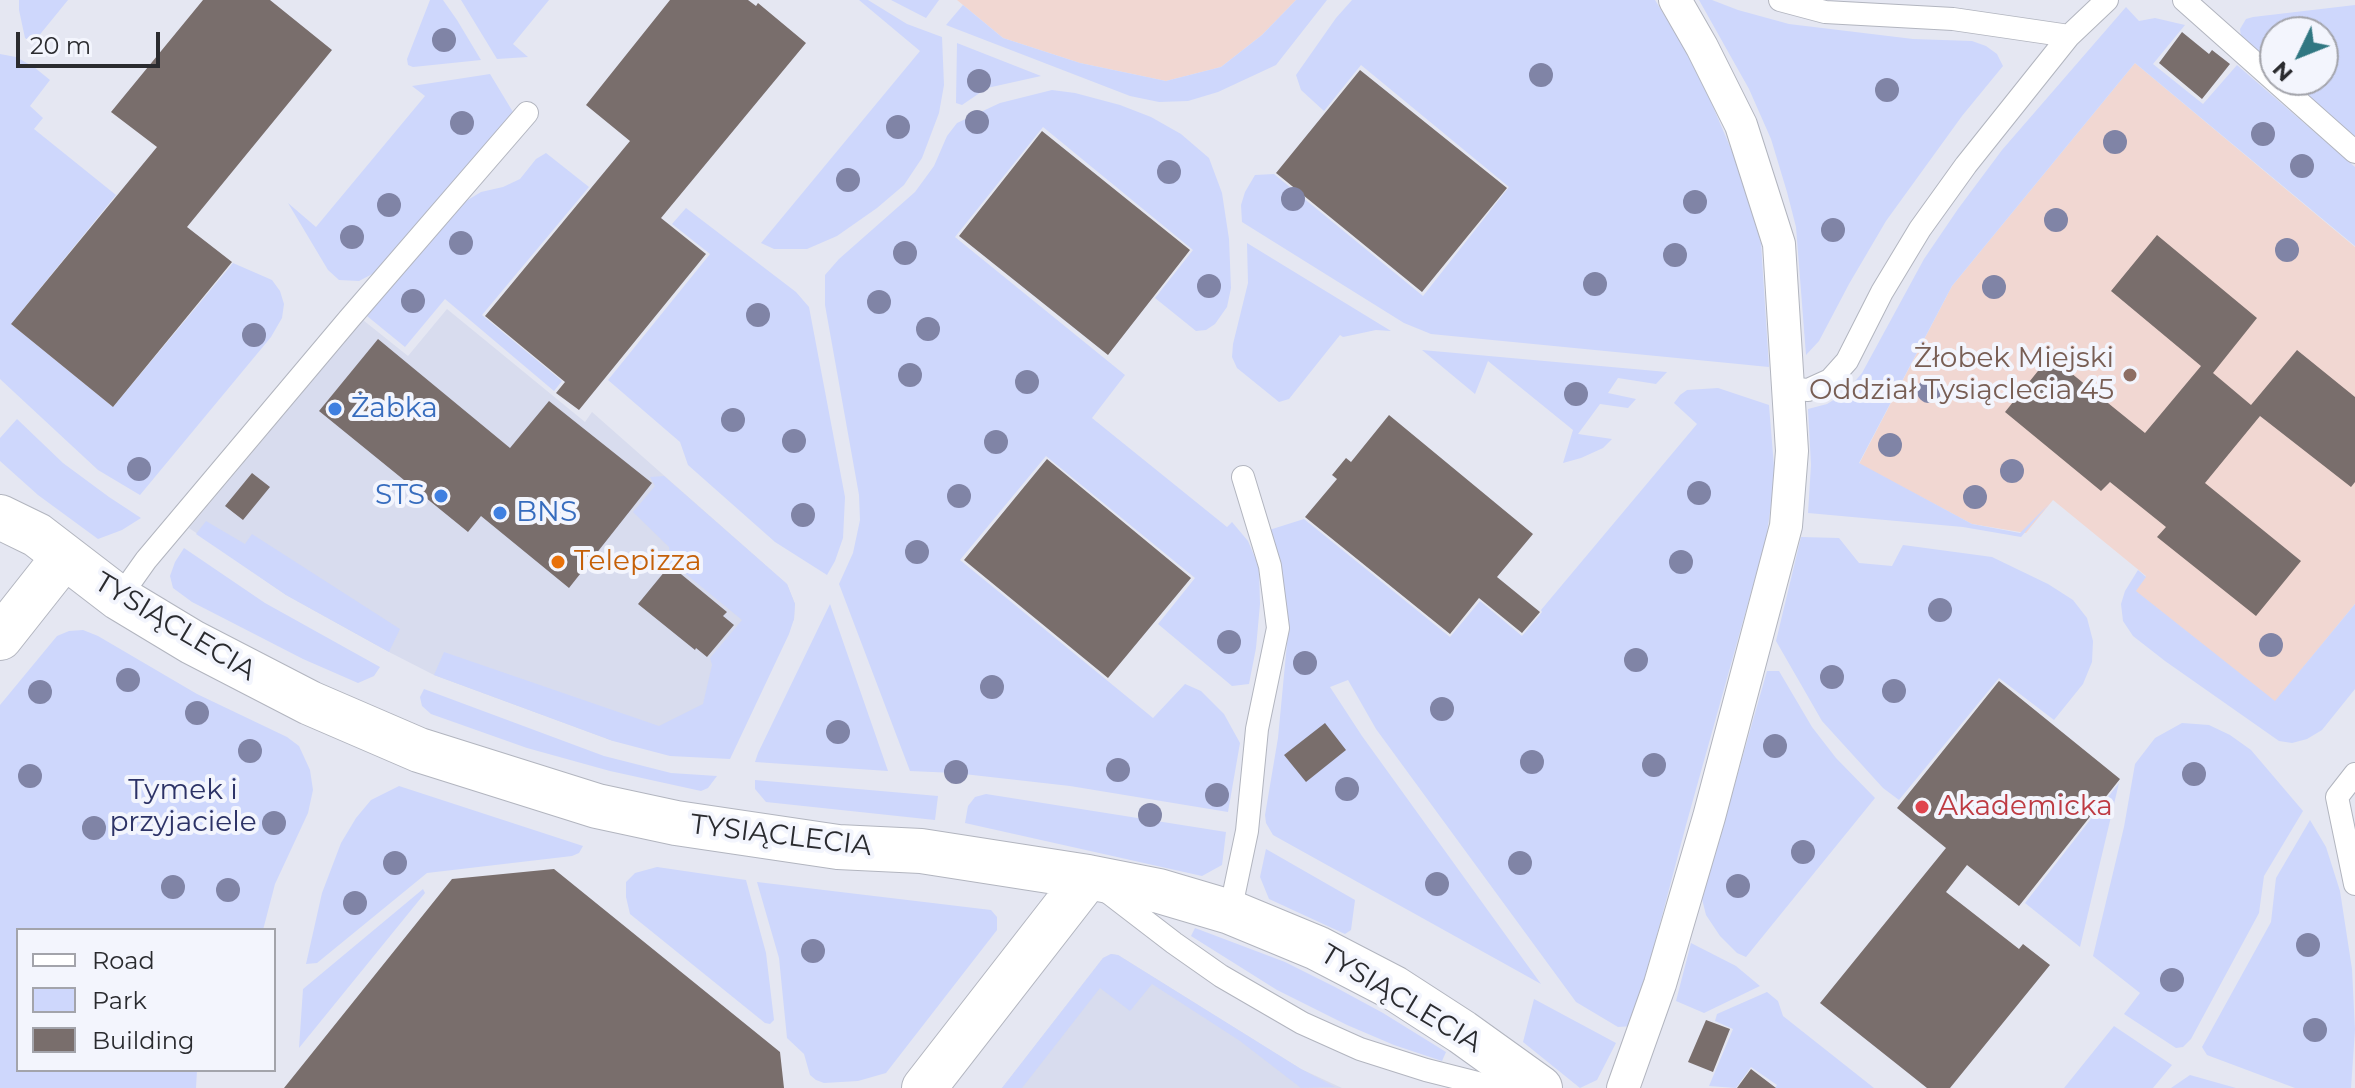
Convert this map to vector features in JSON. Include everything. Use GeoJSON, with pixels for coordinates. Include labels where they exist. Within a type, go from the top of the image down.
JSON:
{"type":"FeatureCollection","features":[{"type":"Feature","properties":{"kind":"street"},"geometry":{"type":"LineString","coordinates":[[1623,1088],[1660,984],[1709,817],[1786,526],[1792,451],[1779,244],[1741,125],[1675,0]]}},
{"type":"Feature","properties":{"kind":"street","name":"TYSIĄCLECIA"},"geometry":{"type":"LineString","coordinates":[[0,484],[34,536],[119,598],[254,675],[419,750],[597,806],[720,831],[838,847],[934,853],[1088,877],[1159,891],[1230,912],[1317,948],[1394,988],[1540,1088]]}},
{"type":"Feature","properties":{"kind":"street"},"geometry":{"type":"LineString","coordinates":[[0,638],[34,536]]}},
{"type":"Feature","properties":{"kind":"street"},"geometry":{"type":"LineString","coordinates":[[924,1088],[1088,877]]}},
{"type":"Feature","properties":{"kind":"lane"},"geometry":{"type":"LineString","coordinates":[[1780,0],[1825,12],[1953,19],[2069,36]]}},
{"type":"Feature","properties":{"kind":"lane"},"geometry":{"type":"LineString","coordinates":[[1786,388],[1808,390],[1830,380],[1847,361],[1882,292],[1920,229],[1966,165],[2069,36],[2107,0]]}},
{"type":"Feature","properties":{"kind":"lane"},"geometry":{"type":"LineString","coordinates":[[2184,0],[2355,152]]}},
{"type":"Feature","properties":{"kind":"lane"},"geometry":{"type":"LineString","coordinates":[[119,598],[163,540],[527,113]]}},
{"type":"Feature","properties":{"kind":"lane"},"geometry":{"type":"LineString","coordinates":[[1230,912],[1247,831],[1255,740],[1278,628],[1270,566],[1243,477]]}},
{"type":"Feature","properties":{"kind":"lane"},"geometry":{"type":"LineString","coordinates":[[2355,774],[2337,797],[2355,884]]}},
{"type":"Feature","properties":{"kind":"lane"},"geometry":{"type":"LineString","coordinates":[[1088,877],[1221,976],[1302,1023],[1360,1049],[1497,1088]]}},
{"type":"Feature","properties":{"kind":"shaded area"},"geometry":{"type":"Polygon","coordinates":[[[957,0],[1296,0],[1262,35],[1221,67],[1166,81],[1080,63],[1003,38],[957,0]]]}},
{"type":"Feature","properties":{"kind":"shaded area","name":"Żłobek Miejski Oddział Tysiąclecia 45"},"geometry":{"type":"Polygon","coordinates":[[[2135,63],[2355,247],[2355,604],[2275,702],[2135,591],[2146,576],[2053,500],[2026,533],[1972,524],[1859,464],[1952,286],[2135,63]]]}},
{"type":"Feature","properties":{"kind":"shaded area"},"geometry":{"type":"Polygon","coordinates":[[[447,309],[585,422],[592,412],[787,584],[795,604],[794,619],[746,715],[613,741],[434,675],[286,595],[189,528],[363,320],[408,356],[447,309]]]}},
{"type":"Feature","properties":{"kind":"shaded area"},"geometry":{"type":"Polygon","coordinates":[[[1118,955],[1301,1069],[1342,1088],[1002,1088],[1103,958],[1118,955]]]}},
{"type":"Feature","properties":{"kind":"green space"},"geometry":{"type":"Polygon","coordinates":[[[19,0],[68,0],[33,43],[25,38],[19,0]]]}},
{"type":"Feature","properties":{"kind":"green space"},"geometry":{"type":"Polygon","coordinates":[[[430,0],[443,0],[481,60],[408,65],[407,59],[430,0]]]}},
{"type":"Feature","properties":{"kind":"green space"},"geometry":{"type":"Polygon","coordinates":[[[461,0],[549,0],[513,44],[528,57],[497,59],[461,0]]]}},
{"type":"Feature","properties":{"kind":"green space"},"geometry":{"type":"Polygon","coordinates":[[[859,0],[868,0],[907,24],[942,37],[944,85],[939,113],[922,158],[904,185],[877,208],[837,236],[807,249],[774,249],[761,243],[920,51],[859,0]]]}},
{"type":"Feature","properties":{"kind":"green space"},"geometry":{"type":"Polygon","coordinates":[[[891,0],[939,0],[926,18],[891,0]]]}},
{"type":"Feature","properties":{"kind":"green space"},"geometry":{"type":"Polygon","coordinates":[[[1296,0],[1327,0],[1276,65],[1218,92],[1188,101],[1159,102],[1130,96],[946,25],[963,5],[1003,38],[1080,63],[1166,81],[1221,67],[1262,35],[1296,0]]]}},
{"type":"Feature","properties":{"kind":"green space"},"geometry":{"type":"Polygon","coordinates":[[[1352,0],[1655,0],[1681,42],[1737,163],[1761,243],[1769,367],[1431,334],[1404,323],[1242,222],[1241,205],[1255,175],[1274,174],[1423,296],[1509,187],[1361,65],[1324,111],[1301,90],[1296,75],[1352,0]]]}},
{"type":"Feature","properties":{"kind":"green space"},"geometry":{"type":"Polygon","coordinates":[[[1699,0],[1712,0],[1789,24],[1913,39],[1972,41],[1997,54],[2003,66],[1962,116],[1886,221],[1819,341],[1806,355],[1796,227],[1787,192],[1771,139],[1749,89],[1699,0]]]}},
{"type":"Feature","properties":{"kind":"green space"},"geometry":{"type":"Polygon","coordinates":[[[2355,5],[2355,139],[2307,96],[2339,96],[2339,16],[2262,16],[2355,5]]]}},
{"type":"Feature","properties":{"kind":"green space"},"geometry":{"type":"Polygon","coordinates":[[[2126,7],[2139,21],[2155,18],[2185,25],[2153,64],[2203,104],[2237,65],[2259,84],[2259,96],[2273,96],[2355,167],[2355,246],[2135,63],[1952,286],[1859,463],[1972,524],[2020,533],[2049,504],[2021,537],[1963,527],[1808,513],[1811,465],[1808,409],[1827,404],[1845,393],[1862,373],[1924,259],[2002,150],[2126,7]]]}},
{"type":"Feature","properties":{"kind":"green space"},"geometry":{"type":"Polygon","coordinates":[[[2259,16],[2259,53],[2241,37],[2240,29],[2246,19],[2259,16]]]}},
{"type":"Feature","properties":{"kind":"green space"},"geometry":{"type":"Polygon","coordinates":[[[957,43],[1041,76],[987,88],[962,105],[956,103],[957,43]]]}},
{"type":"Feature","properties":{"kind":"green space"},"geometry":{"type":"Polygon","coordinates":[[[0,54],[16,57],[50,80],[30,106],[43,118],[34,129],[116,195],[11,324],[113,407],[233,263],[272,280],[280,291],[284,304],[282,318],[271,337],[140,495],[98,470],[0,379],[0,54]]]}},
{"type":"Feature","properties":{"kind":"green space"},"geometry":{"type":"Polygon","coordinates":[[[490,74],[513,112],[378,271],[359,281],[339,280],[328,270],[288,203],[316,227],[425,96],[412,86],[490,74]]]}},
{"type":"Feature","properties":{"kind":"green space"},"geometry":{"type":"Polygon","coordinates":[[[1052,90],[1120,105],[1151,117],[1181,134],[1209,158],[1222,193],[1229,239],[1231,288],[1227,307],[1215,324],[1206,330],[1196,331],[1155,298],[1193,250],[1043,127],[955,237],[1125,375],[1092,418],[1227,527],[1232,522],[1248,541],[1259,567],[1260,604],[1249,684],[1232,686],[1158,624],[1195,578],[1046,456],[960,560],[1153,718],[1185,684],[1201,691],[1224,714],[1240,743],[1228,812],[1070,786],[910,771],[839,584],[853,553],[860,520],[859,495],[825,305],[825,275],[915,192],[934,166],[947,136],[957,123],[1000,103],[1052,90]]]}},
{"type":"Feature","properties":{"kind":"green space"},"geometry":{"type":"Polygon","coordinates":[[[546,153],[589,187],[482,315],[562,381],[554,391],[445,299],[405,347],[367,316],[461,204],[481,192],[520,179],[536,159],[546,153]]]}},
{"type":"Feature","properties":{"kind":"green space"},"geometry":{"type":"Polygon","coordinates":[[[686,208],[796,292],[809,307],[845,497],[843,538],[827,575],[775,542],[688,465],[680,442],[608,380],[710,254],[672,224],[686,208]]]}},
{"type":"Feature","properties":{"kind":"green space"},"geometry":{"type":"Polygon","coordinates":[[[1247,243],[1391,331],[1340,335],[1289,399],[1279,402],[1237,368],[1232,357],[1248,283],[1247,243]]]}},
{"type":"Feature","properties":{"kind":"green space"},"geometry":{"type":"Polygon","coordinates":[[[1422,350],[1667,372],[1656,384],[1618,378],[1608,393],[1636,399],[1628,408],[1600,404],[1578,434],[1612,439],[1603,448],[1563,463],[1573,430],[1488,361],[1475,394],[1422,350]]]}},
{"type":"Feature","properties":{"kind":"green space"},"geometry":{"type":"Polygon","coordinates":[[[1718,388],[1769,405],[1775,479],[1766,539],[1633,1026],[1618,1027],[1576,1002],[1376,729],[1348,680],[1330,687],[1541,984],[1273,835],[1265,815],[1278,738],[1288,633],[1278,570],[1266,531],[1304,519],[1450,637],[1480,601],[1522,636],[1697,424],[1674,403],[1680,395],[1687,390],[1718,388]]]}},
{"type":"Feature","properties":{"kind":"green space"},"geometry":{"type":"Polygon","coordinates":[[[17,419],[63,463],[141,518],[122,530],[98,539],[38,495],[0,461],[0,438],[17,419]]]}},
{"type":"Feature","properties":{"kind":"green space"},"geometry":{"type":"Polygon","coordinates":[[[664,476],[787,584],[795,604],[789,634],[730,759],[670,756],[613,741],[434,675],[444,652],[659,726],[703,704],[712,665],[710,658],[742,620],[670,561],[669,547],[633,512],[655,486],[650,477],[664,476]]]}},
{"type":"Feature","properties":{"kind":"green space"},"geometry":{"type":"Polygon","coordinates":[[[206,521],[245,544],[252,534],[400,629],[389,652],[286,595],[196,534],[206,521]]]}},
{"type":"Feature","properties":{"kind":"green space"},"geometry":{"type":"Polygon","coordinates":[[[1801,537],[1839,538],[1859,563],[1892,566],[1903,545],[1992,557],[2048,584],[2073,600],[2087,618],[2093,641],[2092,662],[2083,684],[2054,720],[1999,678],[1899,800],[1883,788],[1822,721],[1776,641],[1801,537]]]}},
{"type":"Feature","properties":{"kind":"green space"},"geometry":{"type":"Polygon","coordinates":[[[184,548],[265,603],[380,667],[374,676],[358,683],[303,659],[192,602],[173,588],[170,576],[184,548]]]}},
{"type":"Feature","properties":{"kind":"green space"},"geometry":{"type":"Polygon","coordinates":[[[2138,570],[2146,577],[2136,591],[2275,701],[2355,604],[2355,689],[2322,730],[2292,743],[2279,741],[2133,636],[2123,621],[2121,604],[2138,570]]]}},
{"type":"Feature","properties":{"kind":"green space"},"geometry":{"type":"Polygon","coordinates":[[[830,604],[888,771],[755,762],[830,604]]]}},
{"type":"Feature","properties":{"kind":"green space","name":"Tymek i przyjaciele"},"geometry":{"type":"Polygon","coordinates":[[[83,630],[98,636],[197,694],[287,737],[299,746],[310,770],[313,790],[308,813],[275,884],[264,928],[16,928],[16,1072],[197,1072],[196,1088],[0,1088],[0,705],[57,636],[83,630]]]}},
{"type":"Feature","properties":{"kind":"green space"},"geometry":{"type":"Polygon","coordinates":[[[1767,671],[1779,671],[1812,727],[1836,758],[1875,798],[1746,957],[1737,953],[1720,936],[1706,915],[1702,899],[1767,671]]]}},
{"type":"Feature","properties":{"kind":"green space"},"geometry":{"type":"Polygon","coordinates":[[[424,689],[604,756],[671,773],[717,776],[708,788],[701,791],[610,771],[527,748],[431,714],[422,706],[420,697],[424,689]]]}},
{"type":"Feature","properties":{"kind":"green space"},"geometry":{"type":"Polygon","coordinates":[[[2182,723],[2209,725],[2251,750],[2303,811],[2264,876],[2259,913],[2191,1039],[2183,1047],[2176,1048],[2124,1014],[2140,993],[2093,956],[2124,827],[2135,764],[2155,738],[2182,723]]]}},
{"type":"Feature","properties":{"kind":"green space"},"geometry":{"type":"Polygon","coordinates":[[[755,780],[938,796],[935,820],[766,802],[755,789],[755,780]]]}},
{"type":"Feature","properties":{"kind":"green space"},"geometry":{"type":"Polygon","coordinates":[[[2119,783],[2080,947],[2025,903],[2119,783]]]}},
{"type":"Feature","properties":{"kind":"green space"},"geometry":{"type":"Polygon","coordinates":[[[399,786],[583,846],[579,853],[572,856],[427,873],[317,963],[306,964],[322,893],[341,843],[371,800],[399,786]]]}},
{"type":"Feature","properties":{"kind":"green space"},"geometry":{"type":"Polygon","coordinates":[[[986,794],[1226,832],[1222,865],[1202,876],[965,823],[968,806],[975,797],[986,794]]]}},
{"type":"Feature","properties":{"kind":"green space"},"geometry":{"type":"Polygon","coordinates":[[[2310,820],[2326,847],[2340,891],[2352,969],[2355,1030],[2351,1088],[2295,1088],[2207,1055],[2202,1047],[2271,922],[2276,878],[2310,820]]]}},
{"type":"Feature","properties":{"kind":"green space"},"geometry":{"type":"Polygon","coordinates":[[[1266,849],[1355,900],[1351,930],[1345,934],[1269,899],[1260,877],[1266,849]]]}},
{"type":"Feature","properties":{"kind":"green space"},"geometry":{"type":"Polygon","coordinates":[[[657,867],[746,880],[766,953],[774,1020],[770,1024],[630,914],[626,882],[635,873],[657,867]]]}},
{"type":"Feature","properties":{"kind":"green space"},"geometry":{"type":"Polygon","coordinates":[[[757,882],[991,910],[997,917],[997,930],[886,1073],[858,1081],[824,1083],[810,1075],[804,1054],[787,1038],[779,958],[757,882]]]}},
{"type":"Feature","properties":{"kind":"green space"},"geometry":{"type":"Polygon","coordinates":[[[423,889],[425,893],[299,1048],[303,989],[423,889]]]}},
{"type":"Feature","properties":{"kind":"green space"},"geometry":{"type":"Polygon","coordinates":[[[1195,928],[1285,962],[1335,987],[1446,1052],[1442,1061],[1347,1025],[1277,990],[1191,936],[1195,928]]]}},
{"type":"Feature","properties":{"kind":"green space"},"geometry":{"type":"Polygon","coordinates":[[[1691,943],[1736,966],[1760,986],[1704,1013],[1676,1001],[1691,943]]]}},
{"type":"Feature","properties":{"kind":"green space"},"geometry":{"type":"Polygon","coordinates":[[[1118,955],[1335,1087],[1301,1088],[1240,1041],[1152,984],[1130,1011],[1100,988],[1022,1088],[1002,1088],[1103,958],[1118,955]]]}},
{"type":"Feature","properties":{"kind":"green space"},"geometry":{"type":"Polygon","coordinates":[[[1767,992],[1778,1001],[1783,1016],[1874,1088],[1775,1088],[1777,1085],[1751,1067],[1736,1088],[1709,1086],[1733,1029],[1715,1021],[1717,1014],[1767,992]]]}},
{"type":"Feature","properties":{"kind":"green space"},"geometry":{"type":"Polygon","coordinates":[[[1534,999],[1616,1043],[1597,1080],[1580,1088],[1523,1042],[1534,999]]]}},
{"type":"Feature","properties":{"kind":"green space"},"geometry":{"type":"Polygon","coordinates":[[[2114,1026],[2172,1065],[2153,1088],[2064,1088],[2114,1026]]]}},
{"type":"Feature","properties":{"kind":"green space"},"geometry":{"type":"Polygon","coordinates":[[[2190,1075],[2236,1088],[2171,1088],[2190,1075]]]}},
{"type":"Feature","properties":{"kind":"building"},"geometry":{"type":"Polygon","coordinates":[[[203,0],[270,0],[332,50],[187,227],[232,262],[113,407],[11,324],[157,147],[111,112],[203,0]]]}},
{"type":"Feature","properties":{"kind":"building"},"geometry":{"type":"Polygon","coordinates":[[[670,0],[748,0],[756,6],[758,3],[806,43],[661,218],[706,254],[579,410],[556,393],[565,382],[485,316],[630,141],[586,105],[670,0]]]}},
{"type":"Feature","properties":{"kind":"building"},"geometry":{"type":"Polygon","coordinates":[[[2182,32],[2209,54],[2212,50],[2230,64],[2202,99],[2159,63],[2182,32]]]}},
{"type":"Feature","properties":{"kind":"building"},"geometry":{"type":"Polygon","coordinates":[[[1360,70],[1507,188],[1422,292],[1276,173],[1360,70]]]}},
{"type":"Feature","properties":{"kind":"building"},"geometry":{"type":"Polygon","coordinates":[[[1042,131],[1190,250],[1108,355],[959,236],[1042,131]]]}},
{"type":"Feature","properties":{"kind":"building"},"geometry":{"type":"Polygon","coordinates":[[[2157,235],[2257,318],[2213,373],[2251,405],[2297,350],[2355,397],[2355,482],[2351,487],[2260,416],[2205,483],[2301,561],[2256,616],[2157,537],[2166,527],[2110,482],[2101,491],[2005,412],[2050,356],[2145,433],[2201,366],[2111,291],[2157,235]]]}},
{"type":"Feature","properties":{"kind":"building"},"geometry":{"type":"Polygon","coordinates":[[[378,339],[510,448],[549,401],[652,483],[569,588],[481,516],[468,532],[319,411],[378,339]]]}},
{"type":"Feature","properties":{"kind":"building"},"geometry":{"type":"Polygon","coordinates":[[[1389,415],[1533,534],[1497,577],[1540,612],[1522,633],[1479,598],[1450,634],[1305,517],[1337,479],[1332,475],[1346,458],[1351,462],[1389,415]]]}},
{"type":"Feature","properties":{"kind":"building"},"geometry":{"type":"Polygon","coordinates":[[[1047,459],[1191,578],[1108,678],[964,560],[1047,459]]]}},
{"type":"Feature","properties":{"kind":"building"},"geometry":{"type":"Polygon","coordinates":[[[252,473],[270,487],[243,520],[225,506],[252,473]]]}},
{"type":"Feature","properties":{"kind":"building"},"geometry":{"type":"Polygon","coordinates":[[[670,565],[727,612],[723,616],[734,625],[707,657],[638,604],[670,565]]]}},
{"type":"Feature","properties":{"kind":"building"},"geometry":{"type":"Polygon","coordinates":[[[1999,681],[2120,779],[2019,906],[1967,865],[1946,892],[2019,949],[2023,944],[2050,965],[1950,1088],[1927,1088],[1820,1003],[1946,848],[1897,808],[1999,681]]]}},
{"type":"Feature","properties":{"kind":"building"},"geometry":{"type":"Polygon","coordinates":[[[1325,723],[1346,750],[1306,782],[1284,755],[1325,723]]]}},
{"type":"Feature","properties":{"kind":"building"},"geometry":{"type":"Polygon","coordinates":[[[554,869],[780,1052],[784,1088],[284,1088],[452,879],[554,869]]]}},
{"type":"Feature","properties":{"kind":"building"},"geometry":{"type":"Polygon","coordinates":[[[1706,1020],[1730,1029],[1713,1072],[1688,1062],[1706,1020]]]}},
{"type":"Feature","properties":{"kind":"building"},"geometry":{"type":"Polygon","coordinates":[[[1751,1069],[1776,1088],[1737,1088],[1751,1069]]]}},
{"type":"Feature","properties":{"kind":"place","name":"Żłobek Miejski Oddział Tysiąclecia 45"},"geometry":{"type":"Point","coordinates":[2130,375]}},
{"type":"Feature","properties":{"kind":"place","name":"Żabka"},"geometry":{"type":"Point","coordinates":[335,409]}},
{"type":"Feature","properties":{"kind":"place","name":"STS"},"geometry":{"type":"Point","coordinates":[441,496]}},
{"type":"Feature","properties":{"kind":"place","name":"BNS"},"geometry":{"type":"Point","coordinates":[500,513]}},
{"type":"Feature","properties":{"kind":"place","name":"Telepizza"},"geometry":{"type":"Point","coordinates":[558,562]}},
{"type":"Feature","properties":{"kind":"place","name":"Akademicka"},"geometry":{"type":"Point","coordinates":[1922,807]}}]}
